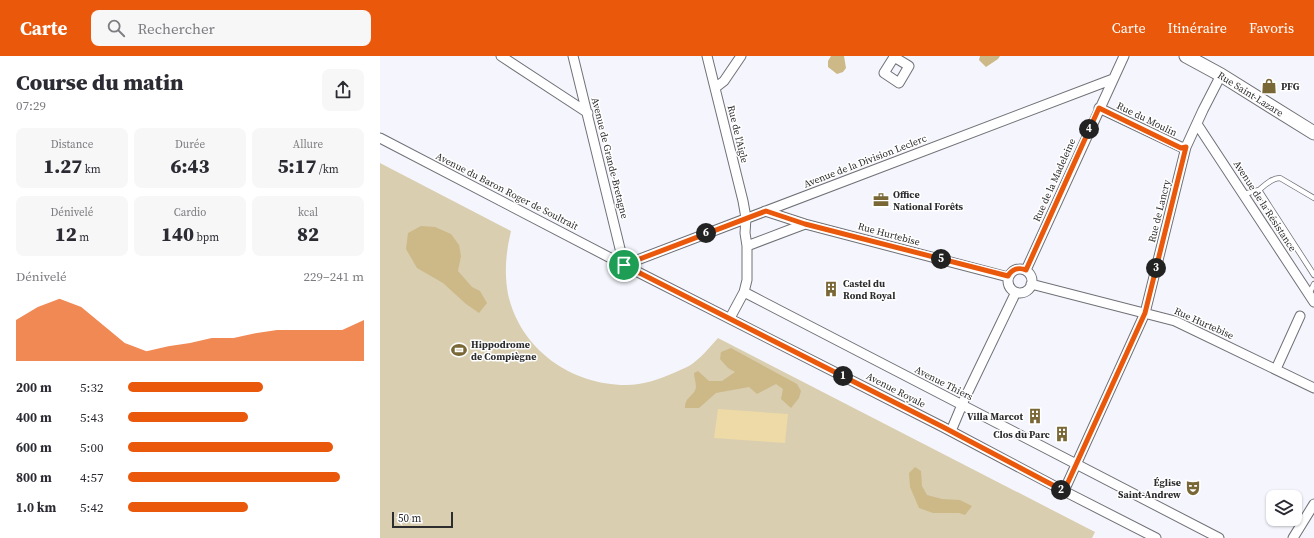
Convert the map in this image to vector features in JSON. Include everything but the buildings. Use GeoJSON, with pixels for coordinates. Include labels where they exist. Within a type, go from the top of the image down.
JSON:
{"type":"FeatureCollection","features":[{"type":"Feature","properties":{"kind":"main road","name":"Rue Saint-Lazare"},"geometry":{"type":"LineString","coordinates":[[1186,56],[1221,75],[1314,133]]}},
{"type":"Feature","properties":{"kind":"street"},"geometry":{"type":"LineString","coordinates":[[501,56],[588,113]]}},
{"type":"Feature","properties":{"kind":"street","name":"Avenue de Grande-Bretagne"},"geometry":{"type":"LineString","coordinates":[[573,56],[624,265]]}},
{"type":"Feature","properties":{"kind":"street","name":"Rue de l'Aigle"},"geometry":{"type":"LineString","coordinates":[[707,56],[746,218],[745,233],[748,246],[748,270],[744,292],[730,318]]}},
{"type":"Feature","properties":{"kind":"street"},"geometry":{"type":"LineString","coordinates":[[715,88],[724,82],[741,56]]}},
{"type":"Feature","properties":{"kind":"street","name":"Rue de la Madeleine"},"geometry":{"type":"LineString","coordinates":[[1026,270],[1124,56]]}},
{"type":"Feature","properties":{"kind":"street","name":"Rue de Lancry"},"geometry":{"type":"LineString","coordinates":[[1064,491],[1145,313],[1186,147],[1221,75]]}},
{"type":"Feature","properties":{"kind":"street","name":"Avenue de la Division Leclerc"},"geometry":{"type":"LineString","coordinates":[[624,265],[1113,79]]}},
{"type":"Feature","properties":{"kind":"street","name":"Rue du Moulin"},"geometry":{"type":"LineString","coordinates":[[1099,108],[1181,148],[1186,147]]}},
{"type":"Feature","properties":{"kind":"street","name":"Avenue de la Résistance"},"geometry":{"type":"LineString","coordinates":[[1197,124],[1311,298]]}},
{"type":"Feature","properties":{"kind":"street","name":"Avenue du Baron Roger de Soultrait"},"geometry":{"type":"LineString","coordinates":[[380,138],[624,265]]}},
{"type":"Feature","properties":{"kind":"street","name":"Rue Hurtebise"},"geometry":{"type":"LineString","coordinates":[[766,211],[805,224],[1008,276]]}},
{"type":"Feature","properties":{"kind":"street"},"geometry":{"type":"LineString","coordinates":[[748,246],[805,224]]}},
{"type":"Feature","properties":{"kind":"street","name":"Avenue Royale"},"geometry":{"type":"LineString","coordinates":[[624,265],[951,431],[1156,538]]}},
{"type":"Feature","properties":{"kind":"street"},"geometry":{"type":"LineString","coordinates":[[1016,269],[1026,270],[1031,276],[1031,284],[1027,290],[1020,293],[1016,292],[1010,288],[1008,276],[1016,269]]}},
{"type":"Feature","properties":{"kind":"street","name":"Rue Hurtebise"},"geometry":{"type":"LineString","coordinates":[[1031,284],[1175,321],[1314,388]]}},
{"type":"Feature","properties":{"kind":"street","name":"Avenue Thiers"},"geometry":{"type":"LineString","coordinates":[[744,292],[1219,538]]}},
{"type":"Feature","properties":{"kind":"street"},"geometry":{"type":"LineString","coordinates":[[951,431],[1016,292]]}},
{"type":"Feature","properties":{"kind":"street"},"geometry":{"type":"LineString","coordinates":[[1276,369],[1300,316]]}},
{"type":"Feature","properties":{"kind":"street"},"geometry":{"type":"LineString","coordinates":[[1293,538],[1314,504]]}},
{"type":"Feature","properties":{"kind":"lane"},"geometry":{"type":"LineString","coordinates":[[1244,194],[1259,190],[1273,179],[1280,178],[1314,198]]}},
{"type":"Feature","properties":{"kind":"lane"},"geometry":{"type":"LineString","coordinates":[[1259,190],[1314,275]]}},
{"type":"Feature","properties":{"kind":"lane"},"geometry":{"type":"LineString","coordinates":[[1311,298],[1314,284]]}},
{"type":"Feature","properties":{"kind":"shaded area"},"geometry":{"type":"Polygon","coordinates":[[[831,56],[844,56],[846,68],[843,72],[837,74],[828,67],[828,61],[831,56]]]}},
{"type":"Feature","properties":{"kind":"shaded area"},"geometry":{"type":"Polygon","coordinates":[[[980,56],[1000,56],[986,67],[979,60],[980,56]]]}},
{"type":"Feature","properties":{"kind":"shaded area","name":"Hippodrome de Compiègne"},"geometry":{"type":"Polygon","coordinates":[[[380,163],[511,231],[507,254],[506,278],[508,294],[514,314],[536,347],[551,360],[568,371],[586,379],[606,383],[632,385],[645,383],[664,377],[689,366],[718,338],[1095,532],[1092,538],[380,538],[380,163]]]}},
{"type":"Feature","properties":{"kind":"shaded area"},"geometry":{"type":"Polygon","coordinates":[[[421,226],[435,227],[451,234],[459,245],[461,256],[458,271],[472,287],[480,291],[487,303],[479,313],[466,304],[443,283],[417,268],[406,249],[408,233],[421,226]]]}},
{"type":"Feature","properties":{"kind":"shaded area"},"geometry":{"type":"Polygon","coordinates":[[[731,348],[797,384],[801,391],[799,398],[791,408],[781,399],[783,389],[776,384],[757,394],[749,387],[716,393],[699,408],[685,408],[688,398],[694,392],[696,387],[694,373],[698,371],[709,381],[722,381],[735,372],[728,368],[720,359],[721,352],[731,348]]]}},
{"type":"Feature","properties":{"kind":"shaded area"},"geometry":{"type":"Polygon","coordinates":[[[718,409],[788,414],[785,443],[714,438],[718,409]]]}},
{"type":"Feature","properties":{"kind":"shaded area"},"geometry":{"type":"Polygon","coordinates":[[[915,467],[921,471],[922,486],[927,495],[942,499],[960,500],[972,506],[965,515],[959,513],[933,513],[919,508],[910,487],[909,473],[915,467]]]}},
{"type":"Feature","properties":{"kind":"place","name":"PFG"},"geometry":{"type":"Point","coordinates":[1269,86]}},
{"type":"Feature","properties":{"kind":"place","name":"Office National Forêts"},"geometry":{"type":"Point","coordinates":[881,200]}},
{"type":"Feature","properties":{"kind":"place","name":"Castel du Rond Royal"},"geometry":{"type":"Point","coordinates":[831,289]}},
{"type":"Feature","properties":{"kind":"place","name":"Hippodrome de Compiègne"},"geometry":{"type":"Point","coordinates":[459,350]}},
{"type":"Feature","properties":{"kind":"place","name":"Villa Marcot"},"geometry":{"type":"Point","coordinates":[1035,416]}},
{"type":"Feature","properties":{"kind":"place","name":"Clos du Parc"},"geometry":{"type":"Point","coordinates":[1062,434]}},
{"type":"Feature","properties":{"kind":"place","name":"Église Saint-Andrew"},"geometry":{"type":"Point","coordinates":[1193,488]}},
{"type":"Feature","properties":{"kind":"route"},"geometry":{"type":"LineString","coordinates":[[1099,108],[1181,148],[1186,147],[1145,313],[1064,491],[943,427],[624,265],[766,211],[805,224],[1008,276],[1016,269],[1026,270],[1099,108]]}}]}
